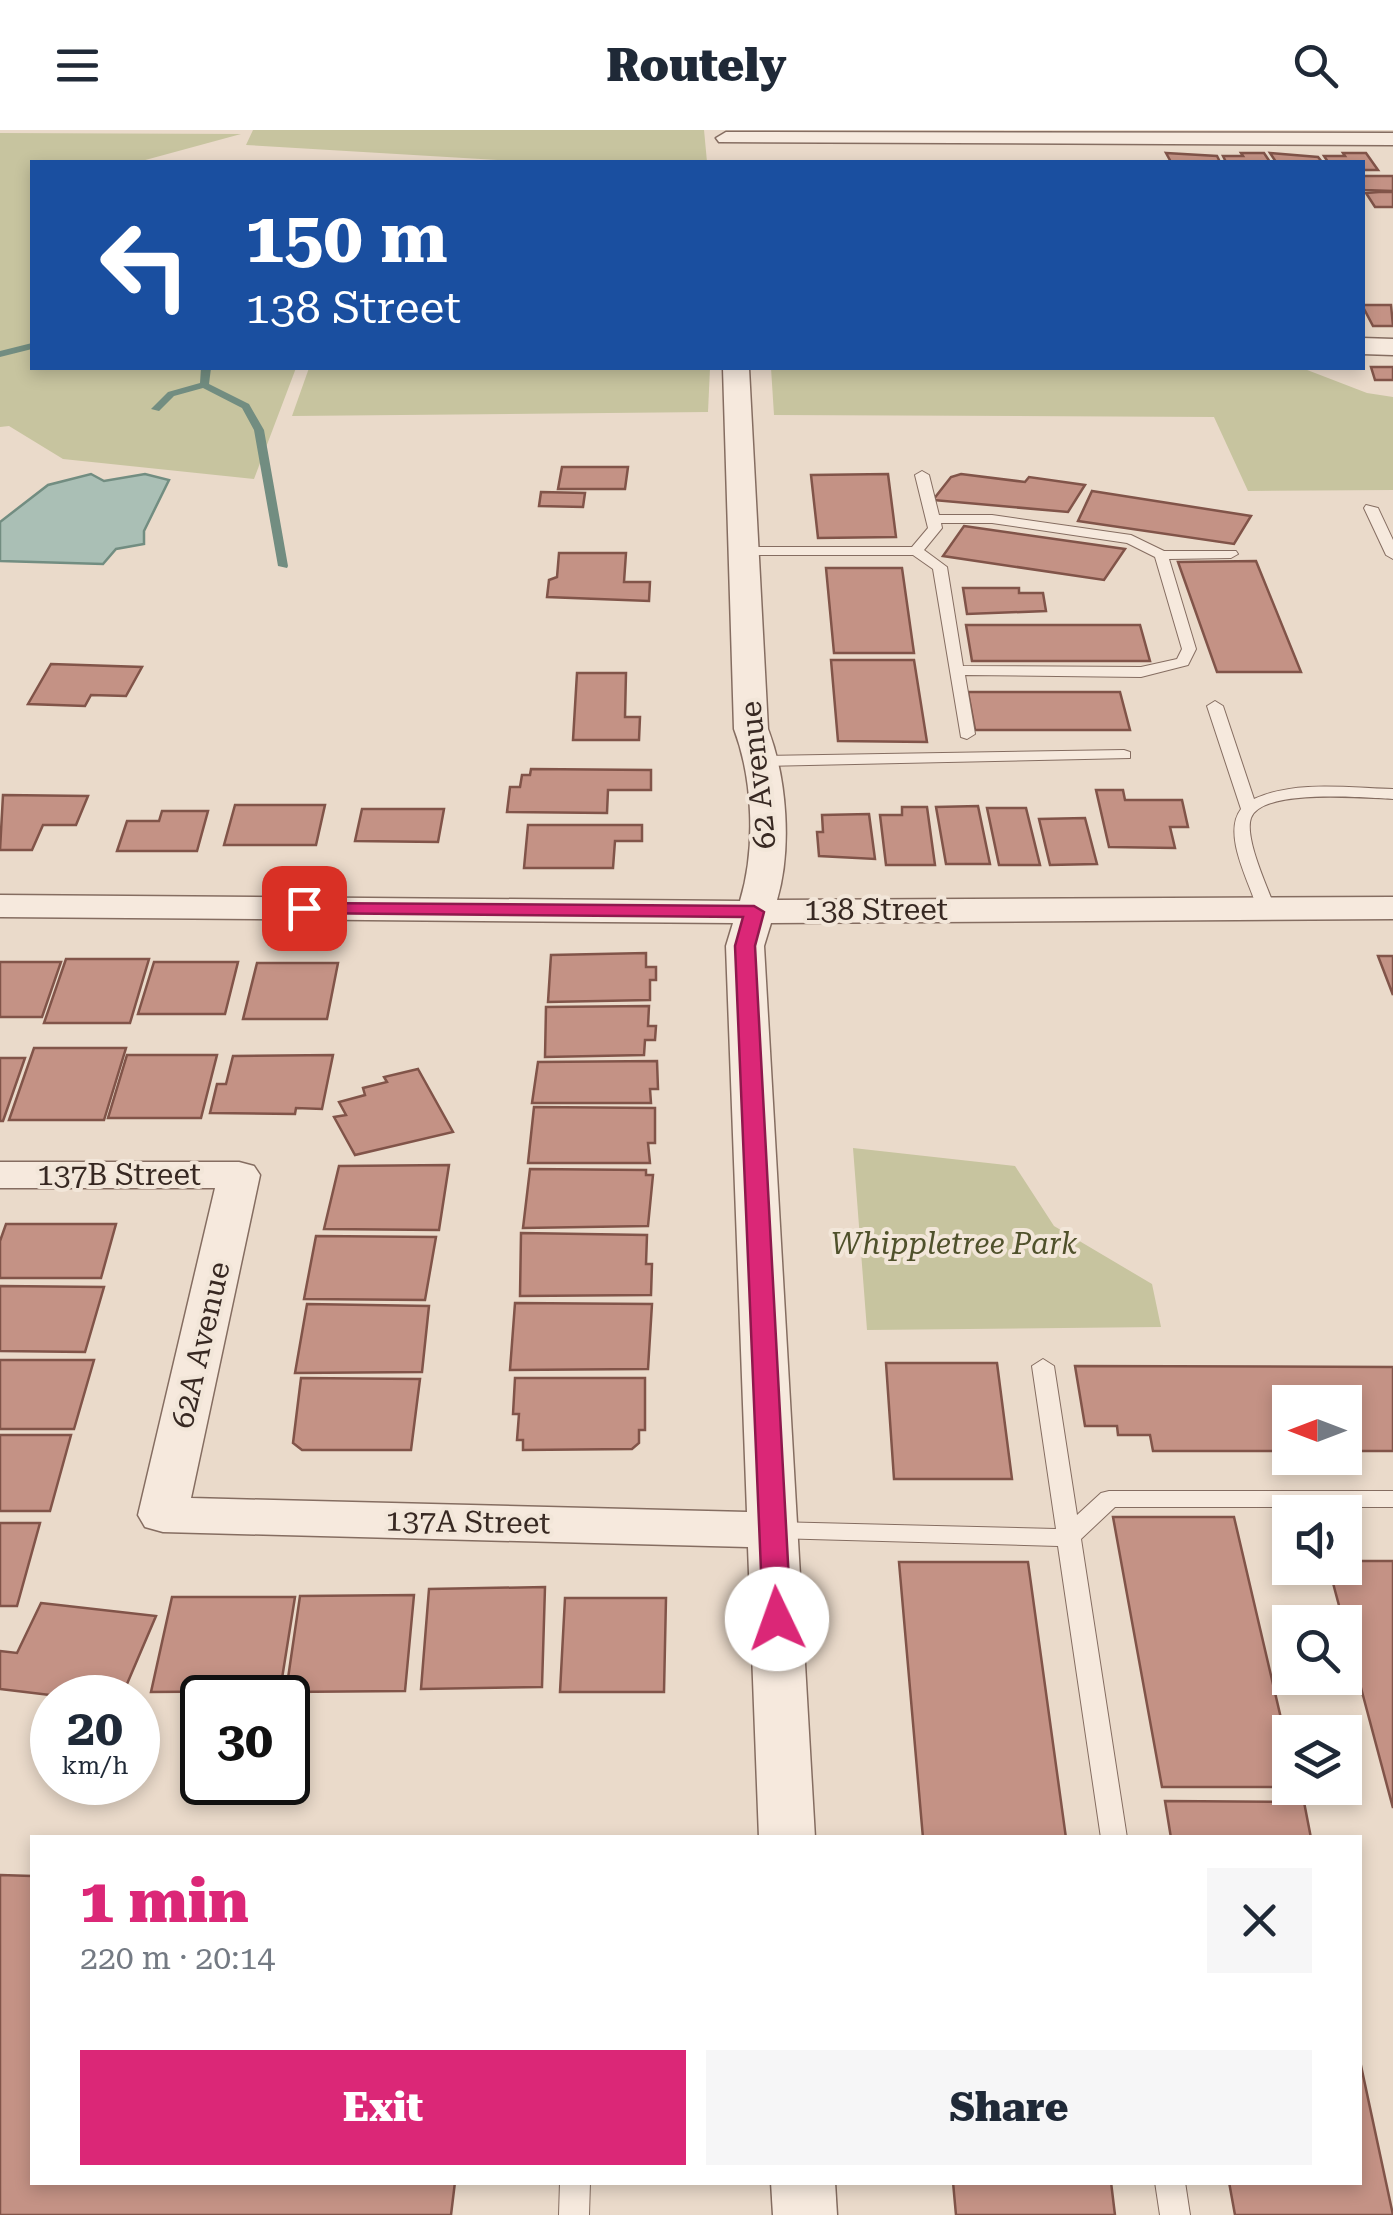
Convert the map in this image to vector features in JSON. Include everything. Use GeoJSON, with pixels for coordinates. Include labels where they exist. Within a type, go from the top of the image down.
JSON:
{"type":"FeatureCollection","features":[{"type":"Feature","properties":{"kind":"street"},"geometry":{"type":"LineString","coordinates":[[727,160],[726,134],[1393,140]]}},
{"type":"Feature","properties":{"kind":"street"},"geometry":{"type":"LineString","coordinates":[[1124,138],[1135,160]]}},
{"type":"Feature","properties":{"kind":"street"},"geometry":{"type":"LineString","coordinates":[[1365,346],[1393,346]]}},
{"type":"Feature","properties":{"kind":"street","name":"62 Avenue"},"geometry":{"type":"LineString","coordinates":[[736,370],[751,729],[763,762],[767,873],[745,946],[787,1835]]}},
{"type":"Feature","properties":{"kind":"street","name":"138 Street"},"geometry":{"type":"LineString","coordinates":[[0,906],[754,912],[1393,908]]}},
{"type":"Feature","properties":{"kind":"street","name":"137B Street"},"geometry":{"type":"LineString","coordinates":[[0,1175],[239,1175]]}},
{"type":"Feature","properties":{"kind":"street","name":"62A Avenue"},"geometry":{"type":"LineString","coordinates":[[163,1515],[239,1175]]}},
{"type":"Feature","properties":{"kind":"street","name":"137A Street"},"geometry":{"type":"LineString","coordinates":[[163,1515],[774,1530]]}},
{"type":"Feature","properties":{"kind":"street"},"geometry":{"type":"LineString","coordinates":[[803,2185],[804,2215]]}},
{"type":"Feature","properties":{"kind":"lane"},"geometry":{"type":"LineString","coordinates":[[916,551],[935,528],[922,475]]}},
{"type":"Feature","properties":{"kind":"lane"},"geometry":{"type":"LineString","coordinates":[[1371,508],[1393,555]]}},
{"type":"Feature","properties":{"kind":"lane"},"geometry":{"type":"LineString","coordinates":[[933,519],[992,519],[1131,539],[1161,555],[1230,554]]}},
{"type":"Feature","properties":{"kind":"lane"},"geometry":{"type":"LineString","coordinates":[[743,551],[916,551],[940,568],[966,734]]}},
{"type":"Feature","properties":{"kind":"lane"},"geometry":{"type":"LineString","coordinates":[[956,670],[1141,672],[1182,662],[1190,649],[1161,555]]}},
{"type":"Feature","properties":{"kind":"lane"},"geometry":{"type":"LineString","coordinates":[[1215,706],[1248,806]]}},
{"type":"Feature","properties":{"kind":"lane"},"geometry":{"type":"LineString","coordinates":[[763,762],[1124,755]]}},
{"type":"Feature","properties":{"kind":"lane"},"geometry":{"type":"LineString","coordinates":[[1266,908],[1246,843],[1242,820],[1248,806],[1263,798],[1292,794],[1393,794]]}},
{"type":"Feature","properties":{"kind":"lane"},"geometry":{"type":"LineString","coordinates":[[1043,1366],[1114,1835]]}},
{"type":"Feature","properties":{"kind":"lane"},"geometry":{"type":"LineString","coordinates":[[774,1530],[1067,1538],[1109,1498],[1393,1498]]}},
{"type":"Feature","properties":{"kind":"lane"},"geometry":{"type":"LineString","coordinates":[[574,2215],[576,2185]]}},
{"type":"Feature","properties":{"kind":"lane"},"geometry":{"type":"LineString","coordinates":[[1170,2185],[1175,2215]]}},
{"type":"Feature","properties":{"kind":"green space"},"geometry":{"type":"Polygon","coordinates":[[[253,130],[704,130],[707,160],[499,160],[246,145],[253,130]]]}},
{"type":"Feature","properties":{"kind":"green space"},"geometry":{"type":"Polygon","coordinates":[[[0,133],[241,134],[145,160],[30,160],[30,370],[295,370],[254,479],[63,459],[9,426],[0,427],[0,133]]]}},
{"type":"Feature","properties":{"kind":"green space"},"geometry":{"type":"Polygon","coordinates":[[[308,370],[710,370],[708,412],[292,416],[308,370]]]}},
{"type":"Feature","properties":{"kind":"green space"},"geometry":{"type":"Polygon","coordinates":[[[771,370],[1307,370],[1367,393],[1393,397],[1393,490],[1248,491],[1214,417],[774,415],[771,370]]]}},
{"type":"Feature","properties":{"kind":"green space","name":"Whippletree Park"},"geometry":{"type":"Polygon","coordinates":[[[853,1148],[1015,1166],[1054,1226],[1152,1284],[1161,1327],[867,1330],[853,1148]]]}},
{"type":"Feature","properties":{"kind":"shaded area"},"geometry":{"type":"Polygon","coordinates":[[[91,474],[104,481],[145,474],[169,480],[144,531],[144,544],[116,549],[103,564],[0,561],[0,522],[48,485],[91,474]]]}},
{"type":"Feature","properties":{"kind":"building"},"geometry":{"type":"Polygon","coordinates":[[[1166,153],[1217,156],[1219,160],[1170,160],[1166,153]]]}},
{"type":"Feature","properties":{"kind":"building"},"geometry":{"type":"Polygon","coordinates":[[[1241,153],[1264,153],[1269,160],[1225,160],[1223,156],[1243,156],[1241,153]]]}},
{"type":"Feature","properties":{"kind":"building"},"geometry":{"type":"Polygon","coordinates":[[[1270,153],[1320,160],[1275,160],[1270,153]]]}},
{"type":"Feature","properties":{"kind":"building"},"geometry":{"type":"Polygon","coordinates":[[[1343,153],[1366,153],[1378,170],[1365,170],[1365,160],[1327,160],[1324,156],[1345,156],[1343,153]]]}},
{"type":"Feature","properties":{"kind":"building"},"geometry":{"type":"Polygon","coordinates":[[[1365,176],[1393,176],[1393,191],[1365,190],[1365,176]]]}},
{"type":"Feature","properties":{"kind":"building"},"geometry":{"type":"Polygon","coordinates":[[[1393,192],[1393,207],[1375,207],[1366,193],[1393,192]]]}},
{"type":"Feature","properties":{"kind":"building"},"geometry":{"type":"Polygon","coordinates":[[[1365,305],[1391,305],[1393,326],[1373,326],[1365,305]]]}},
{"type":"Feature","properties":{"kind":"building"},"geometry":{"type":"Polygon","coordinates":[[[1371,367],[1393,367],[1393,380],[1375,380],[1371,367]]]}},
{"type":"Feature","properties":{"kind":"building"},"geometry":{"type":"Polygon","coordinates":[[[562,467],[628,467],[625,489],[558,489],[562,467]]]}},
{"type":"Feature","properties":{"kind":"building"},"geometry":{"type":"Polygon","coordinates":[[[888,474],[896,537],[818,538],[811,475],[888,474]]]}},
{"type":"Feature","properties":{"kind":"building"},"geometry":{"type":"Polygon","coordinates":[[[961,474],[1025,482],[1029,477],[1085,485],[1068,512],[933,500],[951,477],[961,474]]]}},
{"type":"Feature","properties":{"kind":"building"},"geometry":{"type":"Polygon","coordinates":[[[1092,491],[1251,516],[1234,544],[1078,521],[1092,491]]]}},
{"type":"Feature","properties":{"kind":"building"},"geometry":{"type":"Polygon","coordinates":[[[541,492],[585,493],[583,507],[539,506],[541,492]]]}},
{"type":"Feature","properties":{"kind":"building"},"geometry":{"type":"Polygon","coordinates":[[[964,526],[1125,549],[1104,580],[943,556],[964,526]]]}},
{"type":"Feature","properties":{"kind":"building"},"geometry":{"type":"Polygon","coordinates":[[[559,553],[626,553],[624,582],[650,582],[649,601],[547,597],[549,580],[557,577],[559,553]]]}},
{"type":"Feature","properties":{"kind":"building"},"geometry":{"type":"Polygon","coordinates":[[[1256,561],[1301,672],[1217,672],[1178,562],[1256,561]]]}},
{"type":"Feature","properties":{"kind":"building"},"geometry":{"type":"Polygon","coordinates":[[[826,568],[902,568],[914,653],[834,653],[826,568]]]}},
{"type":"Feature","properties":{"kind":"building"},"geometry":{"type":"Polygon","coordinates":[[[963,588],[1019,588],[1019,593],[1043,593],[1046,611],[967,614],[963,588]]]}},
{"type":"Feature","properties":{"kind":"building"},"geometry":{"type":"Polygon","coordinates":[[[966,625],[1140,625],[1150,661],[972,661],[966,625]]]}},
{"type":"Feature","properties":{"kind":"building"},"geometry":{"type":"Polygon","coordinates":[[[831,660],[914,660],[927,742],[838,741],[831,660]]]}},
{"type":"Feature","properties":{"kind":"building"},"geometry":{"type":"Polygon","coordinates":[[[51,664],[142,667],[126,696],[91,695],[85,706],[28,704],[51,664]]]}},
{"type":"Feature","properties":{"kind":"building"},"geometry":{"type":"Polygon","coordinates":[[[577,673],[626,673],[625,717],[640,717],[639,740],[573,740],[577,673]]]}},
{"type":"Feature","properties":{"kind":"building"},"geometry":{"type":"Polygon","coordinates":[[[968,692],[1120,692],[1130,730],[975,730],[968,692]]]}},
{"type":"Feature","properties":{"kind":"building"},"geometry":{"type":"Polygon","coordinates":[[[531,769],[651,770],[651,790],[608,790],[607,813],[507,812],[510,787],[520,787],[522,775],[530,775],[531,769]]]}},
{"type":"Feature","properties":{"kind":"building"},"geometry":{"type":"Polygon","coordinates":[[[1096,790],[1123,790],[1125,800],[1182,800],[1188,827],[1170,827],[1175,848],[1109,847],[1096,790]]]}},
{"type":"Feature","properties":{"kind":"building"},"geometry":{"type":"Polygon","coordinates":[[[3,795],[88,796],[76,825],[43,825],[32,850],[0,850],[3,795]]]}},
{"type":"Feature","properties":{"kind":"building"},"geometry":{"type":"Polygon","coordinates":[[[235,805],[325,805],[316,845],[224,845],[235,805]]]}},
{"type":"Feature","properties":{"kind":"building"},"geometry":{"type":"Polygon","coordinates":[[[978,806],[990,864],[946,864],[936,807],[978,806]]]}},
{"type":"Feature","properties":{"kind":"building"},"geometry":{"type":"Polygon","coordinates":[[[902,807],[927,807],[935,865],[886,865],[880,815],[902,815],[902,807]]]}},
{"type":"Feature","properties":{"kind":"building"},"geometry":{"type":"Polygon","coordinates":[[[987,808],[1026,808],[1040,865],[999,865],[987,808]]]}},
{"type":"Feature","properties":{"kind":"building"},"geometry":{"type":"Polygon","coordinates":[[[362,809],[444,809],[438,842],[355,841],[362,809]]]}},
{"type":"Feature","properties":{"kind":"building"},"geometry":{"type":"Polygon","coordinates":[[[162,811],[208,811],[197,851],[117,851],[127,821],[159,821],[162,811]]]}},
{"type":"Feature","properties":{"kind":"building"},"geometry":{"type":"Polygon","coordinates":[[[869,814],[875,859],[819,856],[817,832],[823,832],[822,815],[869,814]]]}},
{"type":"Feature","properties":{"kind":"building"},"geometry":{"type":"Polygon","coordinates":[[[1085,818],[1097,864],[1050,865],[1039,819],[1085,818]]]}},
{"type":"Feature","properties":{"kind":"building"},"geometry":{"type":"Polygon","coordinates":[[[528,825],[642,825],[642,841],[615,841],[613,868],[524,868],[528,825]]]}},
{"type":"Feature","properties":{"kind":"building"},"geometry":{"type":"Polygon","coordinates":[[[646,953],[646,967],[656,967],[656,980],[650,980],[650,1000],[548,1002],[551,955],[646,953]]]}},
{"type":"Feature","properties":{"kind":"building"},"geometry":{"type":"Polygon","coordinates":[[[1378,956],[1393,956],[1393,995],[1378,956]]]}},
{"type":"Feature","properties":{"kind":"building"},"geometry":{"type":"Polygon","coordinates":[[[66,959],[149,959],[130,1023],[44,1023],[66,959]]]}},
{"type":"Feature","properties":{"kind":"building"},"geometry":{"type":"Polygon","coordinates":[[[0,962],[61,962],[42,1017],[0,1017],[0,962]]]}},
{"type":"Feature","properties":{"kind":"building"},"geometry":{"type":"Polygon","coordinates":[[[154,962],[238,962],[225,1014],[138,1014],[154,962]]]}},
{"type":"Feature","properties":{"kind":"building"},"geometry":{"type":"Polygon","coordinates":[[[257,963],[338,963],[327,1019],[243,1019],[257,963]]]}},
{"type":"Feature","properties":{"kind":"building"},"geometry":{"type":"Polygon","coordinates":[[[649,1006],[648,1026],[656,1026],[655,1040],[645,1040],[644,1055],[545,1057],[546,1007],[649,1006]]]}},
{"type":"Feature","properties":{"kind":"building"},"geometry":{"type":"Polygon","coordinates":[[[34,1048],[126,1048],[104,1120],[9,1120],[34,1048]]]}},
{"type":"Feature","properties":{"kind":"building"},"geometry":{"type":"Polygon","coordinates":[[[127,1055],[217,1055],[201,1118],[108,1118],[127,1055]]]}},
{"type":"Feature","properties":{"kind":"building"},"geometry":{"type":"Polygon","coordinates":[[[333,1055],[322,1109],[296,1108],[295,1114],[210,1113],[217,1084],[226,1084],[233,1056],[333,1055]]]}},
{"type":"Feature","properties":{"kind":"building"},"geometry":{"type":"Polygon","coordinates":[[[0,1058],[25,1058],[3,1121],[0,1121],[0,1058]]]}},
{"type":"Feature","properties":{"kind":"building"},"geometry":{"type":"Polygon","coordinates":[[[657,1061],[658,1089],[650,1089],[651,1103],[532,1103],[538,1062],[657,1061]]]}},
{"type":"Feature","properties":{"kind":"building"},"geometry":{"type":"Polygon","coordinates":[[[418,1069],[453,1132],[355,1155],[334,1117],[346,1115],[339,1102],[365,1095],[363,1088],[387,1082],[384,1077],[418,1069]]]}},
{"type":"Feature","properties":{"kind":"building"},"geometry":{"type":"Polygon","coordinates":[[[534,1107],[655,1108],[655,1143],[648,1143],[650,1163],[528,1163],[534,1107]]]}},
{"type":"Feature","properties":{"kind":"building"},"geometry":{"type":"Polygon","coordinates":[[[449,1165],[439,1230],[324,1229],[339,1166],[449,1165]]]}},
{"type":"Feature","properties":{"kind":"building"},"geometry":{"type":"Polygon","coordinates":[[[530,1169],[646,1170],[646,1175],[653,1175],[648,1226],[523,1228],[530,1169]]]}},
{"type":"Feature","properties":{"kind":"building"},"geometry":{"type":"Polygon","coordinates":[[[6,1224],[116,1224],[101,1278],[0,1278],[0,1241],[6,1224]]]}},
{"type":"Feature","properties":{"kind":"building"},"geometry":{"type":"Polygon","coordinates":[[[521,1233],[647,1235],[646,1264],[652,1264],[651,1295],[520,1296],[521,1233]]]}},
{"type":"Feature","properties":{"kind":"building"},"geometry":{"type":"Polygon","coordinates":[[[316,1236],[436,1237],[425,1300],[304,1299],[316,1236]]]}},
{"type":"Feature","properties":{"kind":"building"},"geometry":{"type":"Polygon","coordinates":[[[0,1286],[104,1287],[85,1352],[0,1351],[0,1286]]]}},
{"type":"Feature","properties":{"kind":"building"},"geometry":{"type":"Polygon","coordinates":[[[515,1303],[652,1304],[648,1369],[510,1370],[515,1303]]]}},
{"type":"Feature","properties":{"kind":"building"},"geometry":{"type":"Polygon","coordinates":[[[307,1304],[429,1306],[422,1372],[295,1373],[307,1304]]]}},
{"type":"Feature","properties":{"kind":"building"},"geometry":{"type":"Polygon","coordinates":[[[0,1360],[94,1360],[74,1429],[0,1429],[0,1360]]]}},
{"type":"Feature","properties":{"kind":"building"},"geometry":{"type":"Polygon","coordinates":[[[886,1363],[997,1363],[1012,1479],[894,1479],[886,1363]]]}},
{"type":"Feature","properties":{"kind":"building"},"geometry":{"type":"Polygon","coordinates":[[[1075,1366],[1393,1367],[1393,1451],[1362,1451],[1362,1385],[1272,1385],[1272,1451],[1153,1451],[1150,1435],[1118,1435],[1117,1426],[1085,1426],[1075,1366]]]}},
{"type":"Feature","properties":{"kind":"building"},"geometry":{"type":"Polygon","coordinates":[[[301,1378],[420,1379],[411,1450],[302,1450],[293,1443],[301,1378]]]}},
{"type":"Feature","properties":{"kind":"building"},"geometry":{"type":"Polygon","coordinates":[[[515,1378],[645,1378],[645,1430],[639,1430],[639,1443],[632,1449],[523,1450],[523,1440],[517,1440],[519,1414],[513,1414],[515,1378]]]}},
{"type":"Feature","properties":{"kind":"building"},"geometry":{"type":"Polygon","coordinates":[[[0,1435],[71,1435],[50,1511],[0,1511],[0,1435]]]}},
{"type":"Feature","properties":{"kind":"building"},"geometry":{"type":"Polygon","coordinates":[[[1113,1517],[1234,1517],[1272,1680],[1272,1695],[1276,1695],[1280,1715],[1272,1715],[1272,1787],[1162,1787],[1113,1517]]]}},
{"type":"Feature","properties":{"kind":"building"},"geometry":{"type":"Polygon","coordinates":[[[0,1523],[40,1523],[17,1606],[0,1606],[0,1523]]]}},
{"type":"Feature","properties":{"kind":"building"},"geometry":{"type":"Polygon","coordinates":[[[1362,1561],[1393,1561],[1393,1808],[1362,1692],[1362,1605],[1339,1605],[1334,1585],[1362,1585],[1362,1561]]]}},
{"type":"Feature","properties":{"kind":"building"},"geometry":{"type":"Polygon","coordinates":[[[899,1562],[1028,1562],[1066,1835],[923,1835],[899,1562]]]}},
{"type":"Feature","properties":{"kind":"building"},"geometry":{"type":"Polygon","coordinates":[[[545,1587],[542,1687],[421,1689],[429,1589],[545,1587]]]}},
{"type":"Feature","properties":{"kind":"building"},"geometry":{"type":"Polygon","coordinates":[[[414,1595],[405,1691],[310,1692],[310,1675],[288,1675],[300,1596],[414,1595]]]}},
{"type":"Feature","properties":{"kind":"building"},"geometry":{"type":"Polygon","coordinates":[[[172,1597],[295,1597],[283,1675],[180,1675],[180,1692],[160,1692],[160,1675],[155,1675],[172,1597]]]}},
{"type":"Feature","properties":{"kind":"building"},"geometry":{"type":"Polygon","coordinates":[[[565,1598],[666,1598],[664,1692],[560,1692],[565,1598]]]}},
{"type":"Feature","properties":{"kind":"building"},"geometry":{"type":"Polygon","coordinates":[[[41,1603],[156,1616],[131,1675],[30,1675],[30,1693],[0,1689],[0,1651],[17,1653],[41,1603]]]}},
{"type":"Feature","properties":{"kind":"building"},"geometry":{"type":"Polygon","coordinates":[[[1165,1801],[1305,1805],[1310,1835],[1171,1835],[1165,1801]]]}},
{"type":"Feature","properties":{"kind":"building"},"geometry":{"type":"Polygon","coordinates":[[[0,1875],[30,1876],[30,2185],[455,2185],[451,2215],[0,2215],[0,1875]]]}},
{"type":"Feature","properties":{"kind":"building"},"geometry":{"type":"Polygon","coordinates":[[[1362,2070],[1393,2215],[1235,2215],[1230,2185],[1362,2185],[1362,2070]]]}},
{"type":"Feature","properties":{"kind":"building"},"geometry":{"type":"Polygon","coordinates":[[[953,2185],[1111,2185],[1115,2215],[956,2215],[953,2185]]]}},
{"type":"Feature","properties":{"kind":"waterway"},"geometry":{"type":"LineString","coordinates":[[0,354],[30,346]]}},
{"type":"Feature","properties":{"kind":"waterway"},"geometry":{"type":"LineString","coordinates":[[204,385],[206,370]]}},
{"type":"Feature","properties":{"kind":"waterway"},"geometry":{"type":"LineString","coordinates":[[156,409],[171,394],[204,385]]}},
{"type":"Feature","properties":{"kind":"waterway"},"geometry":{"type":"LineString","coordinates":[[204,385],[246,406],[259,430],[283,566]]}},
{"type":"Feature","properties":{"kind":"route"},"geometry":{"type":"LineString","coordinates":[[304,908],[754,912],[745,946],[777,1619]]}}]}
